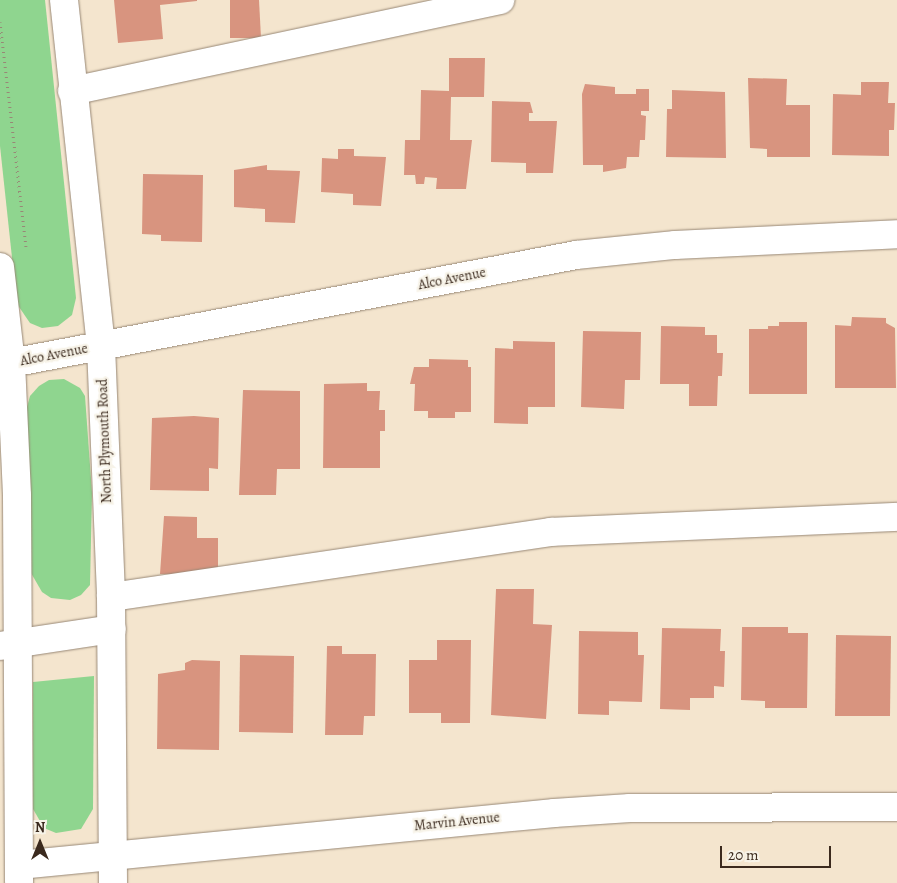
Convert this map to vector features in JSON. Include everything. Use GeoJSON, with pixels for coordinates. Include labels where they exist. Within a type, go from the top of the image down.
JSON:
{"type":"FeatureCollection","features":[{"type":"Feature","properties":{"kind":"street","name":"North Plymouth Road"},"geometry":{"type":"LineString","coordinates":[[64,0],[100,346],[112,629],[113,883]]}},
{"type":"Feature","properties":{"kind":"street"},"geometry":{"type":"LineString","coordinates":[[72,91],[500,0]]}},
{"type":"Feature","properties":{"kind":"street","name":"Alco Avenue"},"geometry":{"type":"LineString","coordinates":[[11,363],[576,255],[675,245],[897,234]]}},
{"type":"Feature","properties":{"kind":"street"},"geometry":{"type":"LineString","coordinates":[[0,267],[11,363],[17,496],[8,645],[19,874]]}},
{"type":"Feature","properties":{"kind":"street"},"geometry":{"type":"LineString","coordinates":[[111,597],[551,532],[897,517]]}},
{"type":"Feature","properties":{"kind":"street"},"geometry":{"type":"LineString","coordinates":[[8,645],[112,629]]}},
{"type":"Feature","properties":{"kind":"street","name":"Marvin Avenue"},"geometry":{"type":"LineString","coordinates":[[19,874],[112,856],[630,808],[897,808]]}},
{"type":"Feature","properties":{"kind":"path"},"geometry":{"type":"LineString","coordinates":[[0,22],[26,250]]}},
{"type":"Feature","properties":{"kind":"green space"},"geometry":{"type":"Polygon","coordinates":[[[0,0],[45,0],[76,298],[72,315],[58,326],[42,328],[30,323],[17,304],[0,146],[0,0]]]}},
{"type":"Feature","properties":{"kind":"green space"},"geometry":{"type":"Polygon","coordinates":[[[64,379],[80,388],[85,396],[92,493],[90,585],[81,595],[70,600],[51,598],[42,592],[31,573],[26,411],[30,396],[39,386],[49,380],[64,379]]]}},
{"type":"Feature","properties":{"kind":"green space"},"geometry":{"type":"Polygon","coordinates":[[[94,676],[93,809],[81,829],[56,833],[44,828],[33,809],[33,682],[94,676]]]}},
{"type":"Feature","properties":{"kind":"building"},"geometry":{"type":"Polygon","coordinates":[[[114,0],[197,1],[160,5],[163,39],[118,43],[114,0]]]}},
{"type":"Feature","properties":{"kind":"building"},"geometry":{"type":"Polygon","coordinates":[[[230,0],[259,0],[261,38],[230,38],[230,0]]]}},
{"type":"Feature","properties":{"kind":"building"},"geometry":{"type":"Polygon","coordinates":[[[449,58],[485,58],[484,97],[451,97],[450,140],[472,140],[466,189],[436,189],[437,178],[425,177],[424,184],[416,184],[415,175],[404,175],[405,140],[420,140],[421,90],[449,91],[449,58]]]}},
{"type":"Feature","properties":{"kind":"building"},"geometry":{"type":"Polygon","coordinates":[[[748,78],[787,79],[786,105],[810,105],[810,157],[767,157],[767,149],[750,148],[748,78]]]}},
{"type":"Feature","properties":{"kind":"building"},"geometry":{"type":"Polygon","coordinates":[[[861,82],[889,82],[888,103],[895,103],[894,130],[889,130],[889,156],[832,155],[833,94],[861,95],[861,82]]]}},
{"type":"Feature","properties":{"kind":"building"},"geometry":{"type":"Polygon","coordinates":[[[585,84],[615,87],[615,94],[636,94],[636,89],[649,89],[649,111],[641,111],[641,115],[646,116],[645,140],[640,140],[639,157],[627,157],[626,168],[603,172],[603,165],[583,165],[582,94],[585,84]]]}},
{"type":"Feature","properties":{"kind":"building"},"geometry":{"type":"Polygon","coordinates":[[[672,90],[725,92],[726,158],[666,157],[667,109],[672,109],[672,90]]]}},
{"type":"Feature","properties":{"kind":"building"},"geometry":{"type":"Polygon","coordinates":[[[492,101],[530,102],[533,113],[529,113],[529,121],[557,121],[553,173],[526,173],[526,163],[491,162],[492,101]]]}},
{"type":"Feature","properties":{"kind":"building"},"geometry":{"type":"Polygon","coordinates":[[[338,149],[354,149],[354,156],[386,157],[381,206],[353,205],[353,194],[321,192],[322,158],[338,159],[338,149]]]}},
{"type":"Feature","properties":{"kind":"building"},"geometry":{"type":"Polygon","coordinates":[[[267,165],[267,170],[300,171],[295,223],[265,222],[265,209],[234,207],[234,170],[267,165]]]}},
{"type":"Feature","properties":{"kind":"building"},"geometry":{"type":"Polygon","coordinates":[[[143,174],[203,175],[202,242],[161,241],[161,235],[142,234],[143,174]]]}},
{"type":"Feature","properties":{"kind":"building"},"geometry":{"type":"Polygon","coordinates":[[[852,317],[886,318],[886,323],[895,328],[896,388],[835,388],[835,325],[851,326],[852,317]]]}},
{"type":"Feature","properties":{"kind":"building"},"geometry":{"type":"Polygon","coordinates":[[[779,322],[807,322],[807,394],[749,394],[749,329],[768,329],[768,326],[779,326],[779,322]]]}},
{"type":"Feature","properties":{"kind":"building"},"geometry":{"type":"Polygon","coordinates":[[[661,326],[705,327],[705,335],[717,335],[717,353],[723,353],[722,376],[718,376],[717,406],[689,406],[689,384],[660,384],[661,326]]]}},
{"type":"Feature","properties":{"kind":"building"},"geometry":{"type":"Polygon","coordinates":[[[583,331],[641,332],[640,380],[625,380],[624,409],[581,407],[583,331]]]}},
{"type":"Feature","properties":{"kind":"building"},"geometry":{"type":"Polygon","coordinates":[[[513,341],[555,342],[555,407],[528,407],[528,424],[494,423],[495,348],[513,349],[513,341]]]}},
{"type":"Feature","properties":{"kind":"building"},"geometry":{"type":"Polygon","coordinates":[[[429,359],[468,360],[468,367],[471,367],[471,412],[455,412],[455,418],[428,418],[428,411],[414,411],[415,384],[410,384],[414,367],[429,367],[429,359]]]}},
{"type":"Feature","properties":{"kind":"building"},"geometry":{"type":"Polygon","coordinates":[[[367,383],[367,391],[380,391],[379,410],[385,410],[385,431],[380,431],[380,468],[323,468],[324,384],[367,383]]]}},
{"type":"Feature","properties":{"kind":"building"},"geometry":{"type":"Polygon","coordinates":[[[243,390],[300,391],[300,469],[277,469],[276,495],[239,495],[243,390]]]}},
{"type":"Feature","properties":{"kind":"building"},"geometry":{"type":"Polygon","coordinates":[[[194,416],[219,418],[218,469],[209,468],[209,491],[150,490],[152,418],[194,416]]]}},
{"type":"Feature","properties":{"kind":"building"},"geometry":{"type":"Polygon","coordinates":[[[164,516],[197,517],[197,538],[218,538],[218,574],[160,574],[164,516]]]}},
{"type":"Feature","properties":{"kind":"building"},"geometry":{"type":"Polygon","coordinates":[[[496,589],[534,589],[533,624],[552,625],[546,719],[491,715],[496,589]]]}},
{"type":"Feature","properties":{"kind":"building"},"geometry":{"type":"Polygon","coordinates":[[[742,627],[788,627],[788,633],[808,633],[807,708],[765,708],[765,701],[741,700],[742,627]]]}},
{"type":"Feature","properties":{"kind":"building"},"geometry":{"type":"Polygon","coordinates":[[[662,628],[721,629],[720,651],[725,651],[724,687],[714,686],[714,698],[690,698],[690,710],[660,709],[662,628]]]}},
{"type":"Feature","properties":{"kind":"building"},"geometry":{"type":"Polygon","coordinates":[[[579,631],[638,632],[638,655],[644,655],[642,702],[609,701],[609,715],[578,714],[579,631]]]}},
{"type":"Feature","properties":{"kind":"building"},"geometry":{"type":"Polygon","coordinates":[[[836,635],[891,636],[890,716],[835,716],[836,635]]]}},
{"type":"Feature","properties":{"kind":"building"},"geometry":{"type":"Polygon","coordinates":[[[437,640],[471,640],[470,723],[441,723],[441,713],[409,713],[409,660],[437,660],[437,640]]]}},
{"type":"Feature","properties":{"kind":"building"},"geometry":{"type":"Polygon","coordinates":[[[327,646],[342,646],[342,654],[376,654],[375,716],[364,716],[363,735],[325,735],[327,646]]]}},
{"type":"Feature","properties":{"kind":"building"},"geometry":{"type":"Polygon","coordinates":[[[240,655],[294,656],[293,733],[239,732],[240,655]]]}},
{"type":"Feature","properties":{"kind":"building"},"geometry":{"type":"Polygon","coordinates":[[[192,660],[220,661],[219,750],[157,749],[158,674],[185,670],[185,663],[192,660]]]}}]}
